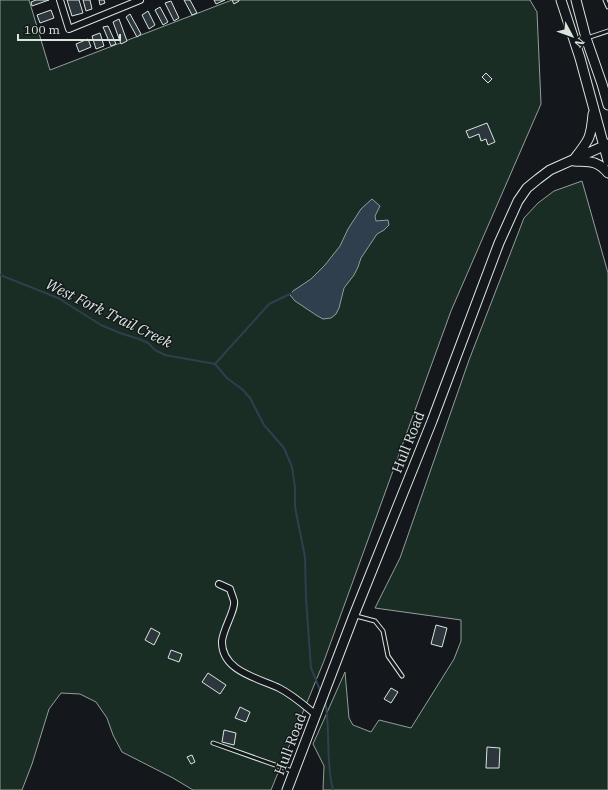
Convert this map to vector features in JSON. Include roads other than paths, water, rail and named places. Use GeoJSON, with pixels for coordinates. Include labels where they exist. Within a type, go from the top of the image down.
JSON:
{"type":"FeatureCollection","features":[{"type":"Feature","properties":{"kind":"main road"},"geometry":{"type":"LineString","coordinates":[[560,0],[580,58],[606,145],[608,162]]}},
{"type":"Feature","properties":{"kind":"main road"},"geometry":{"type":"LineString","coordinates":[[576,0],[586,38],[605,83],[608,105]]}},
{"type":"Feature","properties":{"kind":"main road"},"geometry":{"type":"LineString","coordinates":[[572,160],[584,147],[591,133],[594,108]]}},
{"type":"Feature","properties":{"kind":"main road","name":"Hull Road"},"geometry":{"type":"LineString","coordinates":[[287,790],[354,616],[432,421],[499,243],[518,201],[527,188],[550,170],[606,145]]}},
{"type":"Feature","properties":{"kind":"main road"},"geometry":{"type":"LineString","coordinates":[[572,160],[595,162],[602,166],[608,173]]}},
{"type":"Feature","properties":{"kind":"street"},"geometry":{"type":"LineString","coordinates":[[60,0],[69,29],[137,0]]}},
{"type":"Feature","properties":{"kind":"street"},"geometry":{"type":"LineString","coordinates":[[219,584],[230,589],[235,602],[224,630],[222,640],[222,650],[228,659],[242,673],[280,688],[297,699],[316,715]]}},
{"type":"Feature","properties":{"kind":"lane"},"geometry":{"type":"LineString","coordinates":[[606,0],[608,6]]}},
{"type":"Feature","properties":{"kind":"lane"},"geometry":{"type":"LineString","coordinates":[[586,38],[608,31]]}},
{"type":"Feature","properties":{"kind":"lane"},"geometry":{"type":"LineString","coordinates":[[354,616],[374,621],[383,631],[388,656],[402,676]]}},
{"type":"Feature","properties":{"kind":"lane"},"geometry":{"type":"LineString","coordinates":[[213,743],[294,772]]}},
{"type":"Feature","properties":{"kind":"water"},"geometry":{"type":"Polygon","coordinates":[[[372,199],[380,206],[375,216],[376,221],[388,220],[389,225],[377,234],[361,258],[354,275],[344,288],[336,314],[331,318],[323,319],[295,301],[290,295],[293,291],[311,279],[325,265],[340,246],[348,229],[361,209],[372,199]]]}},
{"type":"Feature","properties":{"kind":"waterway","name":"West Fork Trail Creek"},"geometry":{"type":"LineString","coordinates":[[0,275],[58,298],[101,325],[148,343],[155,350],[165,355],[215,364],[227,378],[243,390],[250,398],[264,425],[284,448],[292,467],[295,487],[295,507],[305,557],[306,598],[311,668],[320,690]]}},
{"type":"Feature","properties":{"kind":"waterway"},"geometry":{"type":"LineString","coordinates":[[215,364],[269,304],[292,293]]}},
{"type":"Feature","properties":{"kind":"waterway","name":"West Fork Trail Creek"},"geometry":{"type":"LineString","coordinates":[[325,700],[328,722],[329,768],[333,790]]}}]}
